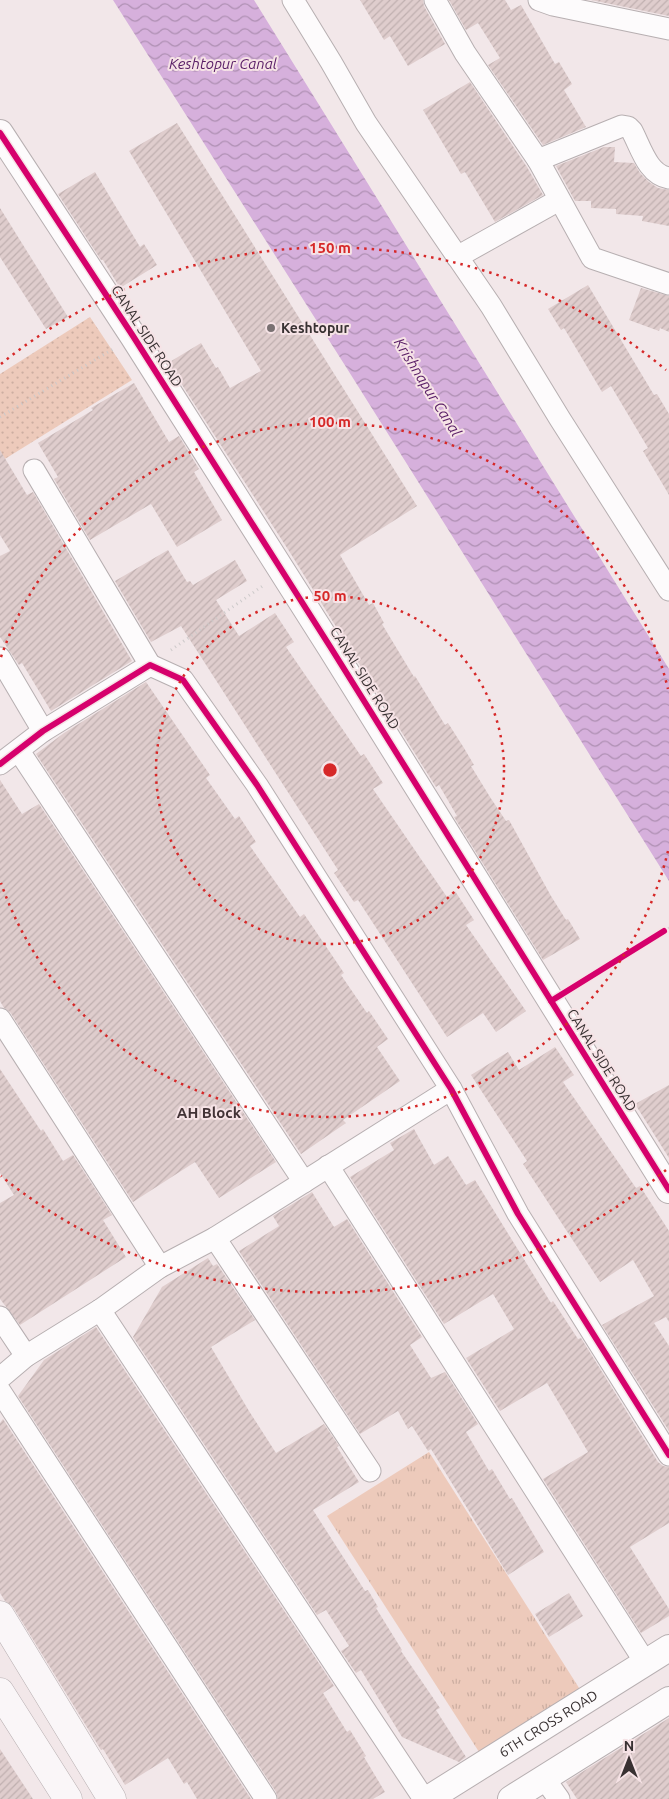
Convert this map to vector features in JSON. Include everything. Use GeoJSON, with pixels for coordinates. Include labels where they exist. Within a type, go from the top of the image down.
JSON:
{"type":"FeatureCollection","features":[{"type":"Feature","properties":{"kind":"main road"},"geometry":{"type":"LineString","coordinates":[[0,1615],[112,1799]]}},
{"type":"Feature","properties":{"kind":"main road"},"geometry":{"type":"LineString","coordinates":[[0,1692],[68,1799]]}},
{"type":"Feature","properties":{"kind":"street"},"geometry":{"type":"LineString","coordinates":[[293,0],[366,123],[491,306],[560,419],[666,580]]}},
{"type":"Feature","properties":{"kind":"street"},"geometry":{"type":"LineString","coordinates":[[434,0],[465,53],[538,160],[592,258],[669,284]]}},
{"type":"Feature","properties":{"kind":"street"},"geometry":{"type":"LineString","coordinates":[[539,0],[553,5],[669,29]]}},
{"type":"Feature","properties":{"kind":"street"},"geometry":{"type":"LineString","coordinates":[[538,160],[622,126],[628,127],[632,131],[651,169],[662,177],[669,178]]}},
{"type":"Feature","properties":{"kind":"street","name":"CANAL SIDE ROAD"},"geometry":{"type":"LineString","coordinates":[[0,133],[133,336],[283,572],[669,1190]]}},
{"type":"Feature","properties":{"kind":"street"},"geometry":{"type":"LineString","coordinates":[[457,257],[559,200]]}},
{"type":"Feature","properties":{"kind":"street"},"geometry":{"type":"LineString","coordinates":[[34,470],[150,665],[183,680],[257,785],[451,1088],[518,1214],[669,1455]]}},
{"type":"Feature","properties":{"kind":"street"},"geometry":{"type":"LineString","coordinates":[[0,658],[43,731]]}},
{"type":"Feature","properties":{"kind":"street"},"geometry":{"type":"LineString","coordinates":[[0,764],[43,731],[150,665]]}},
{"type":"Feature","properties":{"kind":"street"},"geometry":{"type":"LineString","coordinates":[[19,750],[304,1182]]}},
{"type":"Feature","properties":{"kind":"street"},"geometry":{"type":"LineString","coordinates":[[0,1019],[160,1267]]}},
{"type":"Feature","properties":{"kind":"street"},"geometry":{"type":"LineString","coordinates":[[0,1378],[26,1356],[100,1310],[160,1267],[215,1238],[451,1088]]}},
{"type":"Feature","properties":{"kind":"street"},"geometry":{"type":"LineString","coordinates":[[328,1166],[645,1662]]}},
{"type":"Feature","properties":{"kind":"street"},"geometry":{"type":"LineString","coordinates":[[215,1238],[370,1470]]}},
{"type":"Feature","properties":{"kind":"street"},"geometry":{"type":"LineString","coordinates":[[100,1310],[424,1799]]}},
{"type":"Feature","properties":{"kind":"street"},"geometry":{"type":"LineString","coordinates":[[0,1317],[26,1356]]}},
{"type":"Feature","properties":{"kind":"street"},"geometry":{"type":"LineString","coordinates":[[0,1391],[266,1799]]}},
{"type":"Feature","properties":{"kind":"street","name":"6TH CROSS ROAD"},"geometry":{"type":"LineString","coordinates":[[428,1799],[669,1648]]}},
{"type":"Feature","properties":{"kind":"street"},"geometry":{"type":"LineString","coordinates":[[511,1799],[552,1789],[669,1700]]}},
{"type":"Feature","properties":{"kind":"path"},"geometry":{"type":"LineString","coordinates":[[0,417],[133,336]]}},
{"type":"Feature","properties":{"kind":"path"},"geometry":{"type":"LineString","coordinates":[[150,665],[283,572]]}},
{"type":"Feature","properties":{"kind":"path"},"geometry":{"type":"LineString","coordinates":[[656,936],[666,930]]}},
{"type":"Feature","properties":{"kind":"green space"},"geometry":{"type":"Polygon","coordinates":[[[90,317],[132,380],[0,462],[0,374],[90,317]]]}},
{"type":"Feature","properties":{"kind":"green space"},"geometry":{"type":"Polygon","coordinates":[[[429,1452],[581,1691],[481,1755],[327,1516],[429,1452]]]}},
{"type":"Feature","properties":{"kind":"water","name":"Keshtopur Canal"},"geometry":{"type":"Polygon","coordinates":[[[113,0],[254,0],[669,669],[669,881],[346,367],[113,0]]]}},
{"type":"Feature","properties":{"kind":"building"},"geometry":{"type":"Polygon","coordinates":[[[360,0],[423,0],[424,6],[445,44],[408,66],[390,36],[384,40],[360,0]]]}},
{"type":"Feature","properties":{"kind":"building"},"geometry":{"type":"Polygon","coordinates":[[[449,0],[505,0],[511,10],[521,5],[555,64],[559,62],[572,84],[564,90],[586,127],[543,145],[488,65],[500,58],[478,23],[466,30],[449,0]]]}},
{"type":"Feature","properties":{"kind":"building"},"geometry":{"type":"Polygon","coordinates":[[[591,0],[669,0],[669,16],[591,0]]]}},
{"type":"Feature","properties":{"kind":"building"},"geometry":{"type":"Polygon","coordinates":[[[470,82],[527,167],[543,195],[495,222],[465,172],[461,174],[423,110],[470,82]]]}},
{"type":"Feature","properties":{"kind":"building"},"geometry":{"type":"Polygon","coordinates":[[[177,123],[417,506],[340,555],[369,605],[373,603],[384,623],[382,624],[414,677],[445,725],[448,723],[464,748],[474,765],[471,766],[490,797],[506,821],[509,820],[551,896],[580,939],[543,960],[454,817],[457,816],[439,785],[436,787],[289,551],[168,363],[201,343],[230,388],[261,371],[129,151],[177,123]]]}},
{"type":"Feature","properties":{"kind":"building"},"geometry":{"type":"Polygon","coordinates":[[[604,147],[615,147],[614,162],[634,163],[649,182],[658,188],[669,190],[669,226],[642,221],[643,216],[616,214],[616,209],[591,208],[591,201],[575,201],[556,166],[604,147]]]}},
{"type":"Feature","properties":{"kind":"building"},"geometry":{"type":"Polygon","coordinates":[[[95,172],[140,247],[144,244],[157,265],[120,288],[58,194],[95,172]]]}},
{"type":"Feature","properties":{"kind":"building"},"geometry":{"type":"Polygon","coordinates":[[[0,208],[68,317],[46,329],[0,257],[0,208]]]}},
{"type":"Feature","properties":{"kind":"building"},"geometry":{"type":"Polygon","coordinates":[[[588,285],[654,395],[657,394],[669,414],[669,495],[643,451],[648,448],[611,386],[602,392],[564,328],[561,330],[548,309],[588,285]]]}},
{"type":"Feature","properties":{"kind":"building"},"geometry":{"type":"Polygon","coordinates":[[[641,288],[669,296],[669,332],[660,328],[659,331],[629,320],[641,288]]]}},
{"type":"Feature","properties":{"kind":"building"},"geometry":{"type":"Polygon","coordinates":[[[134,383],[169,442],[179,436],[199,469],[194,472],[222,520],[177,547],[151,504],[90,540],[54,479],[58,477],[38,443],[93,410],[91,408],[134,383]]]}},
{"type":"Feature","properties":{"kind":"building"},"geometry":{"type":"Polygon","coordinates":[[[0,450],[27,495],[33,492],[132,661],[51,711],[22,663],[19,665],[0,637],[0,556],[10,551],[0,535],[0,450]]]}},
{"type":"Feature","properties":{"kind":"building"},"geometry":{"type":"Polygon","coordinates":[[[168,550],[187,582],[190,581],[193,585],[235,560],[247,581],[216,600],[239,636],[275,613],[294,642],[286,647],[361,756],[364,754],[383,783],[373,789],[447,897],[455,891],[474,920],[466,925],[526,1011],[496,1032],[483,1013],[447,1037],[358,900],[354,902],[334,873],[338,870],[181,626],[151,642],[115,581],[168,550]]]}},
{"type":"Feature","properties":{"kind":"building"},"geometry":{"type":"Polygon","coordinates":[[[146,682],[210,775],[206,778],[235,819],[239,816],[256,842],[250,846],[300,917],[304,914],[344,973],[341,975],[367,1013],[369,1011],[388,1039],[377,1047],[400,1081],[343,1120],[346,1123],[301,1154],[36,754],[64,733],[146,682]]]}},
{"type":"Feature","properties":{"kind":"building"},"geometry":{"type":"Polygon","coordinates":[[[0,780],[22,814],[39,804],[276,1162],[219,1198],[195,1162],[133,1202],[10,1012],[4,1008],[0,1001],[0,780]]]}},
{"type":"Feature","properties":{"kind":"building"},"geometry":{"type":"Polygon","coordinates":[[[555,1047],[574,1075],[563,1082],[636,1188],[640,1186],[669,1231],[669,1322],[666,1317],[654,1323],[669,1346],[669,1431],[602,1325],[654,1296],[633,1260],[600,1282],[523,1164],[527,1161],[471,1075],[508,1052],[519,1070],[555,1047]]]}},
{"type":"Feature","properties":{"kind":"building"},"geometry":{"type":"Polygon","coordinates":[[[0,1069],[41,1131],[43,1129],[63,1161],[73,1155],[112,1215],[103,1220],[126,1257],[20,1325],[0,1299],[0,1203],[14,1195],[0,1173],[0,1069]]]}},
{"type":"Feature","properties":{"kind":"building"},"geometry":{"type":"Polygon","coordinates":[[[669,1085],[669,1158],[635,1104],[669,1085]]]}},
{"type":"Feature","properties":{"kind":"building"},"geometry":{"type":"Polygon","coordinates":[[[414,1129],[434,1165],[448,1156],[466,1185],[475,1180],[551,1303],[553,1301],[578,1339],[581,1338],[658,1462],[663,1466],[669,1467],[669,1523],[630,1547],[669,1609],[669,1616],[641,1633],[543,1479],[588,1452],[547,1383],[500,1411],[466,1358],[514,1329],[493,1294],[444,1324],[350,1177],[394,1150],[390,1143],[414,1129]]]}},
{"type":"Feature","properties":{"kind":"building"},"geometry":{"type":"Polygon","coordinates":[[[312,1192],[334,1227],[347,1219],[422,1337],[410,1345],[431,1378],[445,1372],[478,1424],[466,1432],[489,1471],[492,1469],[510,1499],[512,1498],[544,1552],[508,1575],[431,1449],[428,1451],[412,1426],[408,1429],[398,1411],[360,1434],[239,1251],[279,1226],[273,1216],[312,1192]]]}},
{"type":"Feature","properties":{"kind":"building"},"geometry":{"type":"Polygon","coordinates":[[[208,1258],[213,1266],[217,1264],[255,1320],[211,1347],[276,1453],[324,1424],[339,1446],[337,1447],[359,1482],[313,1510],[365,1591],[368,1590],[378,1607],[376,1608],[401,1651],[440,1708],[436,1710],[466,1757],[459,1762],[402,1737],[361,1670],[356,1673],[341,1651],[349,1646],[326,1610],[317,1615],[133,1337],[162,1287],[208,1258]]]}},
{"type":"Feature","properties":{"kind":"building"},"geometry":{"type":"Polygon","coordinates":[[[96,1327],[334,1686],[323,1693],[347,1732],[350,1730],[385,1792],[373,1799],[278,1799],[276,1792],[18,1396],[44,1360],[96,1327]]]}},
{"type":"Feature","properties":{"kind":"building"},"geometry":{"type":"Polygon","coordinates":[[[3,1419],[251,1799],[197,1799],[187,1782],[184,1784],[168,1758],[125,1785],[103,1749],[101,1750],[13,1607],[5,1601],[0,1593],[0,1423],[3,1419]]]}},
{"type":"Feature","properties":{"kind":"building"},"geometry":{"type":"Polygon","coordinates":[[[569,1593],[583,1616],[549,1637],[535,1614],[569,1593]]]}},
{"type":"Feature","properties":{"kind":"building"},"geometry":{"type":"Polygon","coordinates":[[[669,1718],[669,1799],[577,1799],[566,1782],[669,1718]]]}},
{"type":"Feature","properties":{"kind":"building"},"geometry":{"type":"Polygon","coordinates":[[[0,1749],[33,1799],[0,1799],[0,1749]]]}},
{"type":"Feature","properties":{"kind":"cycle path"},"geometry":{"type":"LineString","coordinates":[[0,133],[133,336],[331,648],[669,1190]]}},
{"type":"Feature","properties":{"kind":"cycle path"},"geometry":{"type":"LineString","coordinates":[[0,764],[43,731],[150,665],[183,680],[257,785],[451,1089],[518,1214],[669,1455]]}},
{"type":"Feature","properties":{"kind":"cycle path"},"geometry":{"type":"LineString","coordinates":[[551,1001],[664,931]]}},
{"type":"Feature","properties":{"kind":"place","name":"Keshtopur"},"geometry":{"type":"Point","coordinates":[271,328]}},
{"type":"Feature","properties":{"kind":"district","name":"AH Block"},"geometry":{"type":"Point","coordinates":[209,1112]}},
{"type":"Feature","properties":{"kind":"water label","name":"Krishnapur Canal"},"geometry":{"type":"Point","coordinates":[428,387]}}]}
